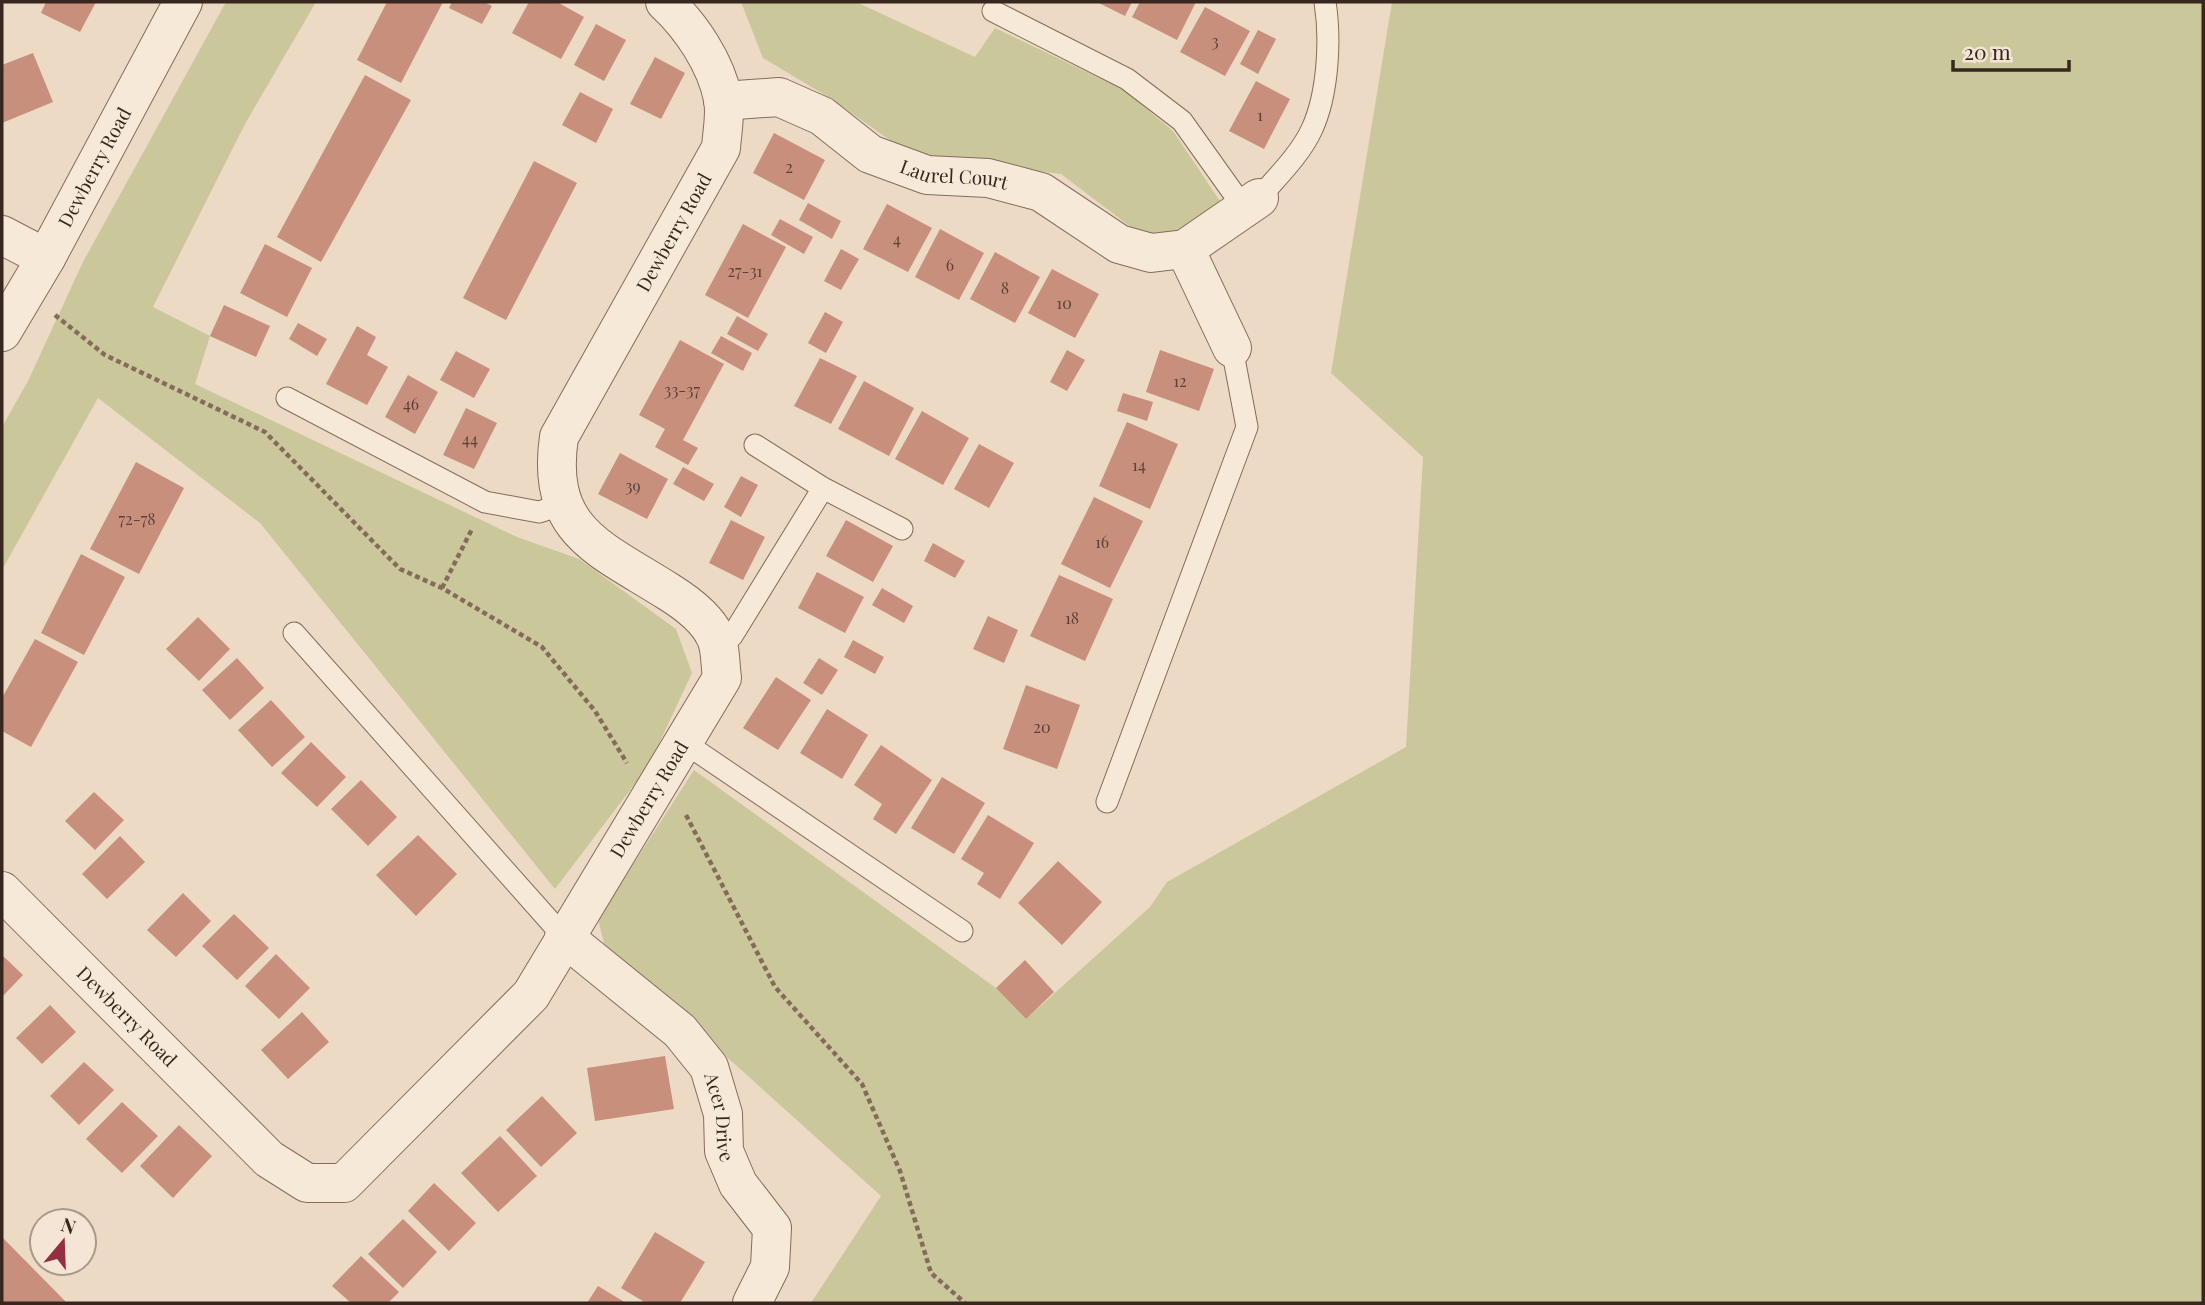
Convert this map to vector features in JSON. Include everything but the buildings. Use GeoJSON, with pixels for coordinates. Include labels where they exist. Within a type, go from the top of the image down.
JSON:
{"type":"FeatureCollection","features":[{"type":"Feature","properties":{"kind":"street","name":"Dewberry Road"},"geometry":{"type":"LineString","coordinates":[[2,332],[46,258],[183,2]]}},
{"type":"Feature","properties":{"kind":"street","name":"Dewberry Road"},"geometry":{"type":"LineString","coordinates":[[2,891],[269,1160],[307,1183],[344,1183],[531,995],[722,678],[715,636],[689,605],[590,542],[561,505],[555,466],[559,437],[721,148],[723,101],[718,82],[685,9]]}},
{"type":"Feature","properties":{"kind":"street","name":"Laurel Court"},"geometry":{"type":"LineString","coordinates":[[723,101],[779,97],[822,116],[870,154],[927,175],[988,178],[1041,192],[1119,244],[1151,253],[1185,249],[1251,203]]}},
{"type":"Feature","properties":{"kind":"street"},"geometry":{"type":"LineString","coordinates":[[2,235],[46,258]]}},
{"type":"Feature","properties":{"kind":"street"},"geometry":{"type":"LineString","coordinates":[[1185,249],[1233,348]]}},
{"type":"Feature","properties":{"kind":"street","name":"Acer Drive"},"geometry":{"type":"LineString","coordinates":[[564,937],[680,1031],[709,1067],[723,1114],[724,1151],[738,1184],[772,1228],[770,1267],[752,1303]]}},
{"type":"Feature","properties":{"kind":"lane"},"geometry":{"type":"LineString","coordinates":[[993,11],[1127,79],[1182,121],[1251,203],[1287,166],[1312,129],[1324,83],[1328,21],[1325,2]]}},
{"type":"Feature","properties":{"kind":"lane"},"geometry":{"type":"LineString","coordinates":[[1107,802],[1247,427],[1233,348]]}},
{"type":"Feature","properties":{"kind":"lane"},"geometry":{"type":"LineString","coordinates":[[287,398],[485,502],[539,512],[561,505]]}},
{"type":"Feature","properties":{"kind":"lane"},"geometry":{"type":"LineString","coordinates":[[755,445],[822,488],[902,529]]}},
{"type":"Feature","properties":{"kind":"lane"},"geometry":{"type":"LineString","coordinates":[[715,636],[732,636],[822,488]]}},
{"type":"Feature","properties":{"kind":"lane"},"geometry":{"type":"LineString","coordinates":[[294,633],[564,937]]}},
{"type":"Feature","properties":{"kind":"lane"},"geometry":{"type":"LineString","coordinates":[[685,743],[962,931]]}},
{"type":"Feature","properties":{"kind":"path"},"geometry":{"type":"LineString","coordinates":[[24,291],[105,355],[265,432],[400,569],[442,588],[542,647],[595,711],[627,763],[655,792],[690,818],[714,874],[775,987],[862,1084],[900,1171],[931,1273],[965,1303]]}},
{"type":"Feature","properties":{"kind":"path"},"geometry":{"type":"LineString","coordinates":[[442,588],[485,502]]}},
{"type":"Feature","properties":{"kind":"shaded area"},"geometry":{"type":"Polygon","coordinates":[[[226,2],[316,2],[245,124],[153,307],[210,336],[195,384],[517,537],[579,559],[676,629],[692,673],[649,765],[555,889],[260,523],[98,398],[2,570],[2,427],[28,381],[83,262],[226,2]]]}},
{"type":"Feature","properties":{"kind":"shaded area"},"geometry":{"type":"Polygon","coordinates":[[[741,2],[856,2],[975,57],[995,28],[1124,90],[1173,131],[1224,207],[1175,239],[1136,231],[1061,174],[914,157],[830,98],[763,58],[741,2]]]}},
{"type":"Feature","properties":{"kind":"shaded area"},"geometry":{"type":"Polygon","coordinates":[[[1392,2],[2203,2],[2203,1303],[811,1303],[881,1196],[605,947],[598,919],[694,770],[996,988],[1026,1019],[1150,907],[1167,882],[1406,747],[1423,457],[1331,373],[1392,2]]]}}]}
